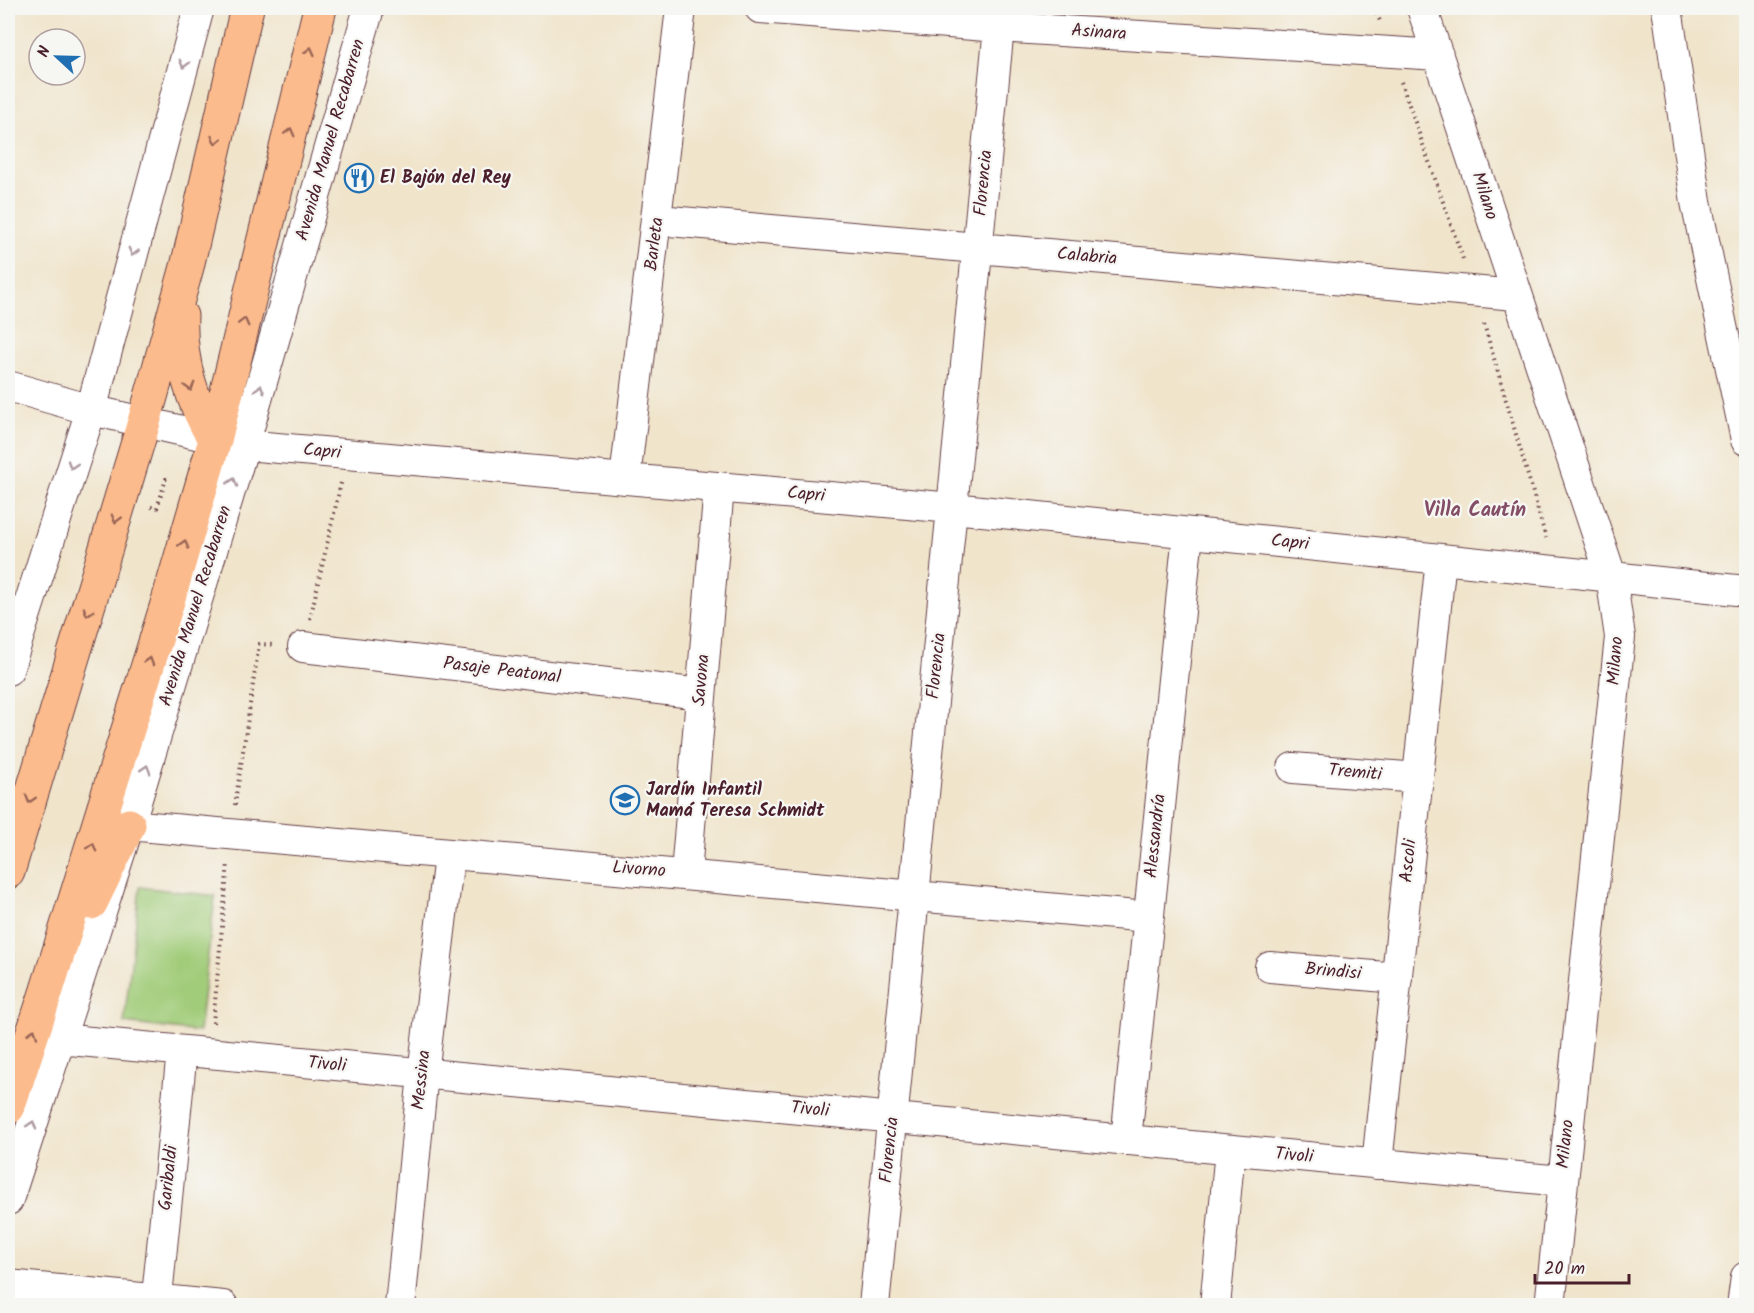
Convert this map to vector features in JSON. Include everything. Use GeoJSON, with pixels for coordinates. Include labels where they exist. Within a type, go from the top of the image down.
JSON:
{"type":"FeatureCollection","features":[{"type":"Feature","properties":{"kind":"main road"},"geometry":{"type":"LineString","coordinates":[[8,872],[144,422],[187,267],[247,8]]}},
{"type":"Feature","properties":{"kind":"main road","name":"Avenida Manuel Recabarren"},"geometry":{"type":"LineString","coordinates":[[8,1108],[230,442],[320,8]]}},
{"type":"Feature","properties":{"kind":"main road"},"geometry":{"type":"LineString","coordinates":[[187,267],[181,322],[182,350],[194,400],[230,442]]}},
{"type":"Feature","properties":{"kind":"main road"},"geometry":{"type":"LineString","coordinates":[[46,993],[129,825]]}},
{"type":"Feature","properties":{"kind":"street"},"geometry":{"type":"LineString","coordinates":[[9,660],[91,410],[199,8]]}},
{"type":"Feature","properties":{"kind":"street","name":"Avenida Manuel Recabarren"},"geometry":{"type":"LineString","coordinates":[[8,1200],[129,825],[230,442],[369,8]]}},
{"type":"Feature","properties":{"kind":"street","name":"Barleta"},"geometry":{"type":"LineString","coordinates":[[625,479],[658,220],[681,8]]}},
{"type":"Feature","properties":{"kind":"street","name":"Asinara"},"geometry":{"type":"LineString","coordinates":[[760,8],[999,27],[1438,55]]}},
{"type":"Feature","properties":{"kind":"street","name":"Milano"},"geometry":{"type":"LineString","coordinates":[[1422,8],[1611,576],[1620,637],[1550,1305]]}},
{"type":"Feature","properties":{"kind":"street"},"geometry":{"type":"LineString","coordinates":[[1667,8],[1696,202],[1746,440]]}},
{"type":"Feature","properties":{"kind":"street","name":"Florencia"},"geometry":{"type":"LineString","coordinates":[[874,1305],[999,27]]}},
{"type":"Feature","properties":{"kind":"street","name":"Calabria"},"geometry":{"type":"LineString","coordinates":[[658,220],[1516,295]]}},
{"type":"Feature","properties":{"kind":"street","name":"Capri"},"geometry":{"type":"LineString","coordinates":[[8,386],[91,410],[230,442],[953,508],[1746,591]]}},
{"type":"Feature","properties":{"kind":"street","name":"Savona"},"geometry":{"type":"LineString","coordinates":[[686,873],[719,487]]}},
{"type":"Feature","properties":{"kind":"street","name":"Alessandría"},"geometry":{"type":"LineString","coordinates":[[1126,1140],[1188,533]]}},
{"type":"Feature","properties":{"kind":"street","name":"Ascoli"},"geometry":{"type":"LineString","coordinates":[[1377,1164],[1441,559]]}},
{"type":"Feature","properties":{"kind":"street","name":"Pasaje Peatonal"},"geometry":{"type":"LineString","coordinates":[[303,647],[701,694]]}},
{"type":"Feature","properties":{"kind":"street","name":"Tremiti"},"geometry":{"type":"LineString","coordinates":[[1293,768],[1418,778]]}},
{"type":"Feature","properties":{"kind":"street","name":"Livorno"},"geometry":{"type":"LineString","coordinates":[[129,825],[449,856],[686,873],[1148,916]]}},
{"type":"Feature","properties":{"kind":"street","name":"Messina"},"geometry":{"type":"LineString","coordinates":[[400,1305],[423,1074],[449,856]]}},
{"type":"Feature","properties":{"kind":"street","name":"Brindisi"},"geometry":{"type":"LineString","coordinates":[[1270,967],[1397,978]]}},
{"type":"Feature","properties":{"kind":"street","name":"Tivoli"},"geometry":{"type":"LineString","coordinates":[[59,1040],[1562,1181]]}},
{"type":"Feature","properties":{"kind":"street","name":"Garibaldi"},"geometry":{"type":"LineString","coordinates":[[156,1302],[196,1053]]}},
{"type":"Feature","properties":{"kind":"street"},"geometry":{"type":"LineString","coordinates":[[1215,1305],[1230,1150]]}},
{"type":"Feature","properties":{"kind":"street"},"geometry":{"type":"LineString","coordinates":[[1742,1305],[1746,1277]]}},
{"type":"Feature","properties":{"kind":"street"},"geometry":{"type":"LineString","coordinates":[[8,1285],[156,1302],[223,1305]]}},
{"type":"Feature","properties":{"kind":"path"},"geometry":{"type":"LineString","coordinates":[[196,1053],[259,644],[303,647],[348,454]]}},
{"type":"Feature","properties":{"kind":"path"},"geometry":{"type":"LineString","coordinates":[[141,503],[157,508],[166,479],[174,479]]}},
{"type":"Feature","properties":{"kind":"green space"},"geometry":{"type":"Polygon","coordinates":[[[140,887],[215,896],[199,1032],[124,1023],[140,887]]]}},
{"type":"Feature","properties":{"kind":"place","name":"El Bajón del Rey"},"geometry":{"type":"Point","coordinates":[359,178]}},
{"type":"Feature","properties":{"kind":"place","name":"Jardín Infantil Mamá Teresa Schmidt"},"geometry":{"type":"Point","coordinates":[625,800]}},
{"type":"Feature","properties":{"kind":"district","name":"Villa Cautín"},"geometry":{"type":"Point","coordinates":[1475,511]}}]}
